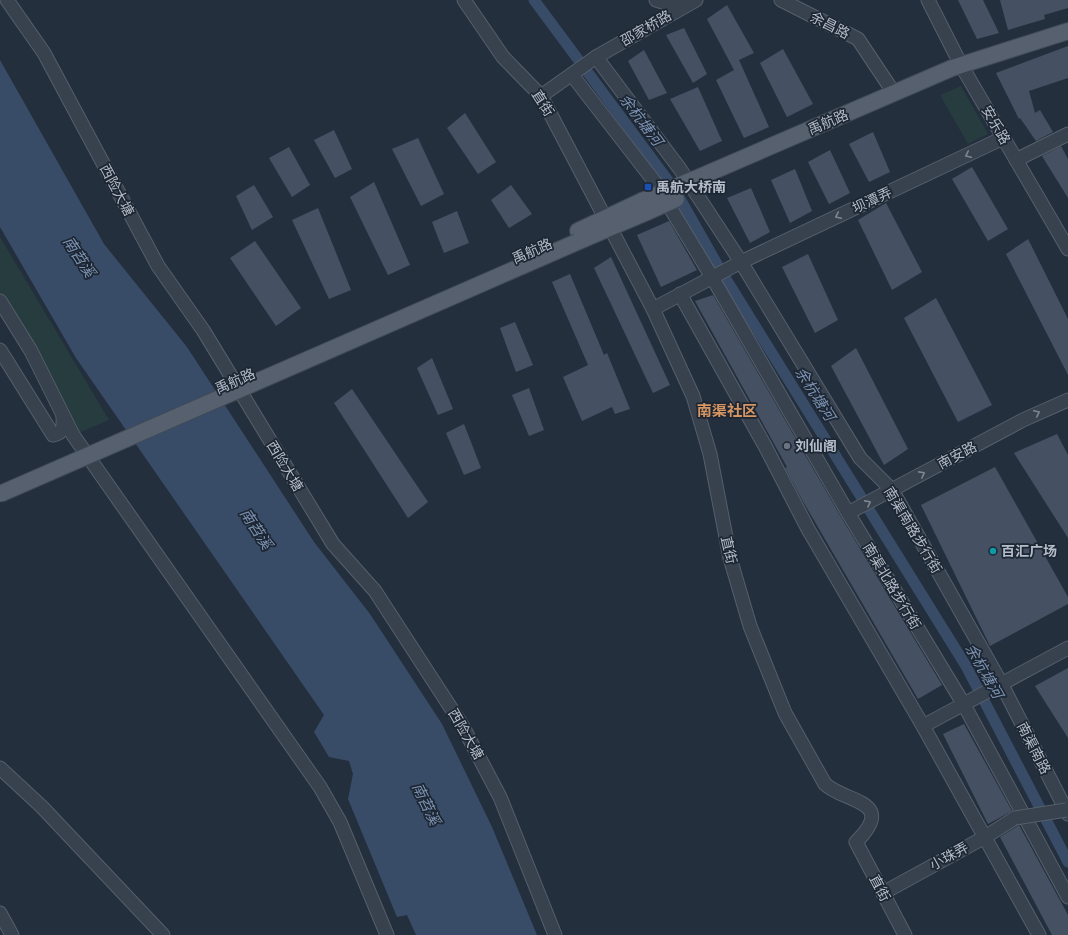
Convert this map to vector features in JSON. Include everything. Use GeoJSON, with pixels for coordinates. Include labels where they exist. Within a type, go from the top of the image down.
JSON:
{"type":"FeatureCollection","features":[{"type":"Feature","properties":{"kind":"main road","name":"禹航路"},"geometry":{"type":"LineString","coordinates":[[697,184],[894,93],[1068,31]]}},
{"type":"Feature","properties":{"kind":"main road","name":"禹航路"},"geometry":{"type":"LineString","coordinates":[[0,484],[575,238],[644,206],[963,69],[1068,38]]}},
{"type":"Feature","properties":{"kind":"main road"},"geometry":{"type":"LineString","coordinates":[[0,494],[575,238]]}},
{"type":"Feature","properties":{"kind":"street","name":"西险大塘"},"geometry":{"type":"LineString","coordinates":[[7,0],[44,53],[158,266],[203,330],[333,544],[375,591],[462,725],[500,797],[555,935]]}},
{"type":"Feature","properties":{"kind":"street","name":"直街"},"geometry":{"type":"LineString","coordinates":[[464,0],[503,56],[541,96],[653,309],[693,396],[710,454],[730,558],[750,626],[785,713],[825,784],[832,790],[857,799],[869,809],[872,816],[870,822],[867,829],[856,842],[905,935]]}},
{"type":"Feature","properties":{"kind":"street"},"geometry":{"type":"LineString","coordinates":[[656,0],[669,4],[701,0]]}},
{"type":"Feature","properties":{"kind":"street","name":"余昌路"},"geometry":{"type":"LineString","coordinates":[[781,0],[858,39],[894,93]]}},
{"type":"Feature","properties":{"kind":"street","name":"安乐路"},"geometry":{"type":"LineString","coordinates":[[928,0],[963,69],[1068,249]]}},
{"type":"Feature","properties":{"kind":"street","name":"邵家桥路"},"geometry":{"type":"LineString","coordinates":[[541,96],[596,57],[692,2]]}},
{"type":"Feature","properties":{"kind":"street","name":"南渠南路步行街"},"geometry":{"type":"LineString","coordinates":[[596,57],[680,169],[741,262],[860,458],[890,491],[1001,683]]}},
{"type":"Feature","properties":{"kind":"street","name":"南渠北路步行街"},"geometry":{"type":"LineString","coordinates":[[572,75],[654,181],[714,276],[848,513],[967,701],[1068,897]]}},
{"type":"Feature","properties":{"kind":"street"},"geometry":{"type":"LineString","coordinates":[[1016,160],[1068,134]]}},
{"type":"Feature","properties":{"kind":"street","name":"坝潭弄"},"geometry":{"type":"LineString","coordinates":[[653,309],[741,262],[1003,138]]}},
{"type":"Feature","properties":{"kind":"street"},"geometry":{"type":"LineString","coordinates":[[680,294],[765,446],[808,529],[923,726],[1039,935]]}},
{"type":"Feature","properties":{"kind":"street"},"geometry":{"type":"LineString","coordinates":[[0,301],[31,352],[73,435],[320,787],[340,822],[387,935]]}},
{"type":"Feature","properties":{"kind":"street"},"geometry":{"type":"LineString","coordinates":[[0,350],[53,435],[60,434],[63,430],[63,414]]}},
{"type":"Feature","properties":{"kind":"street","name":"南安路"},"geometry":{"type":"LineString","coordinates":[[848,513],[1023,420],[1068,400]]}},
{"type":"Feature","properties":{"kind":"street"},"geometry":{"type":"LineString","coordinates":[[923,726],[1068,648]]}},
{"type":"Feature","properties":{"kind":"street","name":"南渠南路"},"geometry":{"type":"LineString","coordinates":[[1001,683],[1067,812]]}},
{"type":"Feature","properties":{"kind":"street"},"geometry":{"type":"LineString","coordinates":[[0,768],[42,807],[158,934]]}},
{"type":"Feature","properties":{"kind":"street","name":"小珠弄"},"geometry":{"type":"LineString","coordinates":[[883,893],[985,837],[1015,818],[1067,812]]}},
{"type":"Feature","properties":{"kind":"street"},"geometry":{"type":"LineString","coordinates":[[0,913],[12,935]]}},
{"type":"Feature","properties":{"kind":"green space"},"geometry":{"type":"Polygon","coordinates":[[[961,86],[988,134],[968,144],[940,95],[961,86]]]}},
{"type":"Feature","properties":{"kind":"green space"},"geometry":{"type":"Polygon","coordinates":[[[0,237],[109,420],[76,434],[0,297],[0,237]]]}},
{"type":"Feature","properties":{"kind":"water","name":"南苕溪"},"geometry":{"type":"Polygon","coordinates":[[[0,60],[104,244],[187,347],[314,542],[370,614],[442,724],[492,827],[537,935],[416,935],[407,915],[397,917],[348,799],[353,774],[349,761],[329,757],[314,732],[324,715],[76,358],[0,227],[0,60]]]}},
{"type":"Feature","properties":{"kind":"building"},"geometry":{"type":"Polygon","coordinates":[[[958,0],[983,0],[999,33],[977,39],[958,0]]]}},
{"type":"Feature","properties":{"kind":"building"},"geometry":{"type":"Polygon","coordinates":[[[1000,0],[1068,0],[1068,8],[1044,15],[1045,19],[1008,30],[1000,0]]]}},
{"type":"Feature","properties":{"kind":"building"},"geometry":{"type":"Polygon","coordinates":[[[727,5],[754,53],[739,60],[769,127],[744,138],[716,80],[734,70],[707,19],[727,5]]]}},
{"type":"Feature","properties":{"kind":"building"},"geometry":{"type":"Polygon","coordinates":[[[684,28],[707,74],[693,83],[666,35],[684,28]]]}},
{"type":"Feature","properties":{"kind":"building"},"geometry":{"type":"Polygon","coordinates":[[[1068,46],[1068,78],[1029,91],[1035,113],[1040,110],[1053,132],[1036,141],[1020,118],[1019,119],[996,73],[1068,46]]]}},
{"type":"Feature","properties":{"kind":"building"},"geometry":{"type":"Polygon","coordinates":[[[783,49],[813,104],[787,117],[760,63],[783,49]]]}},
{"type":"Feature","properties":{"kind":"building"},"geometry":{"type":"Polygon","coordinates":[[[644,50],[667,93],[649,100],[628,61],[644,50]]]}},
{"type":"Feature","properties":{"kind":"building"},"geometry":{"type":"Polygon","coordinates":[[[698,87],[722,141],[700,151],[670,99],[698,87]]]}},
{"type":"Feature","properties":{"kind":"building"},"geometry":{"type":"Polygon","coordinates":[[[465,113],[496,162],[478,174],[447,128],[465,113]]]}},
{"type":"Feature","properties":{"kind":"building"},"geometry":{"type":"Polygon","coordinates":[[[334,130],[352,169],[335,178],[314,140],[334,130]]]}},
{"type":"Feature","properties":{"kind":"building"},"geometry":{"type":"Polygon","coordinates":[[[873,132],[890,172],[869,182],[849,144],[873,132]]]}},
{"type":"Feature","properties":{"kind":"building"},"geometry":{"type":"Polygon","coordinates":[[[418,138],[444,194],[421,206],[392,149],[418,138]]]}},
{"type":"Feature","properties":{"kind":"building"},"geometry":{"type":"Polygon","coordinates":[[[1061,146],[1068,159],[1068,198],[1042,156],[1061,146]]]}},
{"type":"Feature","properties":{"kind":"building"},"geometry":{"type":"Polygon","coordinates":[[[289,147],[310,185],[292,197],[269,158],[289,147]]]}},
{"type":"Feature","properties":{"kind":"building"},"geometry":{"type":"Polygon","coordinates":[[[830,150],[850,193],[829,204],[808,162],[830,150]]]}},
{"type":"Feature","properties":{"kind":"building"},"geometry":{"type":"Polygon","coordinates":[[[972,167],[1008,229],[988,241],[952,179],[972,167]]]}},
{"type":"Feature","properties":{"kind":"building"},"geometry":{"type":"Polygon","coordinates":[[[795,169],[812,211],[790,223],[771,180],[795,169]]]}},
{"type":"Feature","properties":{"kind":"building"},"geometry":{"type":"Polygon","coordinates":[[[374,182],[410,265],[388,275],[350,197],[374,182]]]}},
{"type":"Feature","properties":{"kind":"building"},"geometry":{"type":"Polygon","coordinates":[[[254,185],[273,217],[252,230],[236,196],[254,185]]]}},
{"type":"Feature","properties":{"kind":"building"},"geometry":{"type":"Polygon","coordinates":[[[511,185],[532,214],[509,228],[491,200],[511,185]]]}},
{"type":"Feature","properties":{"kind":"building"},"geometry":{"type":"Polygon","coordinates":[[[751,188],[770,232],[750,243],[727,198],[751,188]]]}},
{"type":"Feature","properties":{"kind":"building"},"geometry":{"type":"Polygon","coordinates":[[[886,203],[922,272],[892,290],[858,220],[886,203]]]}},
{"type":"Feature","properties":{"kind":"building"},"geometry":{"type":"Polygon","coordinates":[[[318,208],[351,290],[329,299],[292,220],[318,208]]]}},
{"type":"Feature","properties":{"kind":"building"},"geometry":{"type":"Polygon","coordinates":[[[457,211],[469,243],[444,253],[432,222],[457,211]]]}},
{"type":"Feature","properties":{"kind":"building"},"geometry":{"type":"Polygon","coordinates":[[[669,221],[697,270],[661,287],[637,235],[669,221]]]}},
{"type":"Feature","properties":{"kind":"building"},"geometry":{"type":"Polygon","coordinates":[[[1028,239],[1068,319],[1068,375],[1006,254],[1028,239]]]}},
{"type":"Feature","properties":{"kind":"building"},"geometry":{"type":"Polygon","coordinates":[[[255,241],[301,308],[276,326],[230,258],[255,241]]]}},
{"type":"Feature","properties":{"kind":"building"},"geometry":{"type":"Polygon","coordinates":[[[808,254],[838,320],[815,333],[782,267],[808,254]]]}},
{"type":"Feature","properties":{"kind":"building"},"geometry":{"type":"Polygon","coordinates":[[[611,257],[670,385],[653,393],[594,268],[611,257]]]}},
{"type":"Feature","properties":{"kind":"building"},"geometry":{"type":"Polygon","coordinates":[[[570,274],[604,355],[607,353],[630,409],[615,414],[612,407],[582,421],[563,377],[588,365],[552,282],[570,274]]]}},
{"type":"Feature","properties":{"kind":"building"},"geometry":{"type":"Polygon","coordinates":[[[713,295],[841,517],[942,685],[918,699],[801,498],[785,468],[787,467],[695,301],[713,295]]]}},
{"type":"Feature","properties":{"kind":"building"},"geometry":{"type":"Polygon","coordinates":[[[936,298],[992,405],[958,422],[904,318],[936,298]]]}},
{"type":"Feature","properties":{"kind":"building"},"geometry":{"type":"Polygon","coordinates":[[[515,322],[533,365],[516,372],[500,328],[515,322]]]}},
{"type":"Feature","properties":{"kind":"building"},"geometry":{"type":"Polygon","coordinates":[[[856,348],[908,449],[884,465],[831,366],[856,348]]]}},
{"type":"Feature","properties":{"kind":"building"},"geometry":{"type":"Polygon","coordinates":[[[432,358],[453,409],[438,415],[417,368],[432,358]]]}},
{"type":"Feature","properties":{"kind":"building"},"geometry":{"type":"Polygon","coordinates":[[[529,388],[544,430],[529,436],[512,395],[529,388]]]}},
{"type":"Feature","properties":{"kind":"building"},"geometry":{"type":"Polygon","coordinates":[[[352,389],[428,502],[408,518],[334,403],[352,389]]]}},
{"type":"Feature","properties":{"kind":"building"},"geometry":{"type":"Polygon","coordinates":[[[464,424],[481,468],[464,475],[446,433],[464,424]]]}},
{"type":"Feature","properties":{"kind":"building"},"geometry":{"type":"Polygon","coordinates":[[[1057,434],[1068,455],[1068,538],[1014,453],[1057,434]]]}},
{"type":"Feature","properties":{"kind":"building","name":"百汇广场"},"geometry":{"type":"Polygon","coordinates":[[[995,467],[1068,597],[1068,604],[990,646],[921,505],[995,467]]]}},
{"type":"Feature","properties":{"kind":"building"},"geometry":{"type":"Polygon","coordinates":[[[1068,668],[1068,738],[1035,686],[1068,668]]]}},
{"type":"Feature","properties":{"kind":"building"},"geometry":{"type":"Polygon","coordinates":[[[964,724],[1012,811],[988,824],[943,734],[964,724]]]}},
{"type":"Feature","properties":{"kind":"building"},"geometry":{"type":"Polygon","coordinates":[[[1019,825],[1068,915],[1068,935],[1052,935],[1000,837],[1019,825]]]}},
{"type":"Feature","properties":{"kind":"waterway","name":"余杭塘河"},"geometry":{"type":"LineString","coordinates":[[534,0],[675,190],[721,271],[966,666],[1068,862]]}},
{"type":"Feature","properties":{"kind":"place","name":"禹航大桥南"},"geometry":{"type":"Point","coordinates":[648,187]}},
{"type":"Feature","properties":{"kind":"place","name":"刘仙阁"},"geometry":{"type":"Point","coordinates":[787,446]}},
{"type":"Feature","properties":{"kind":"place","name":"百汇广场"},"geometry":{"type":"Point","coordinates":[993,551]}},
{"type":"Feature","properties":{"kind":"district","name":"南渠社区"},"geometry":{"type":"Point","coordinates":[727,411]}}]}
